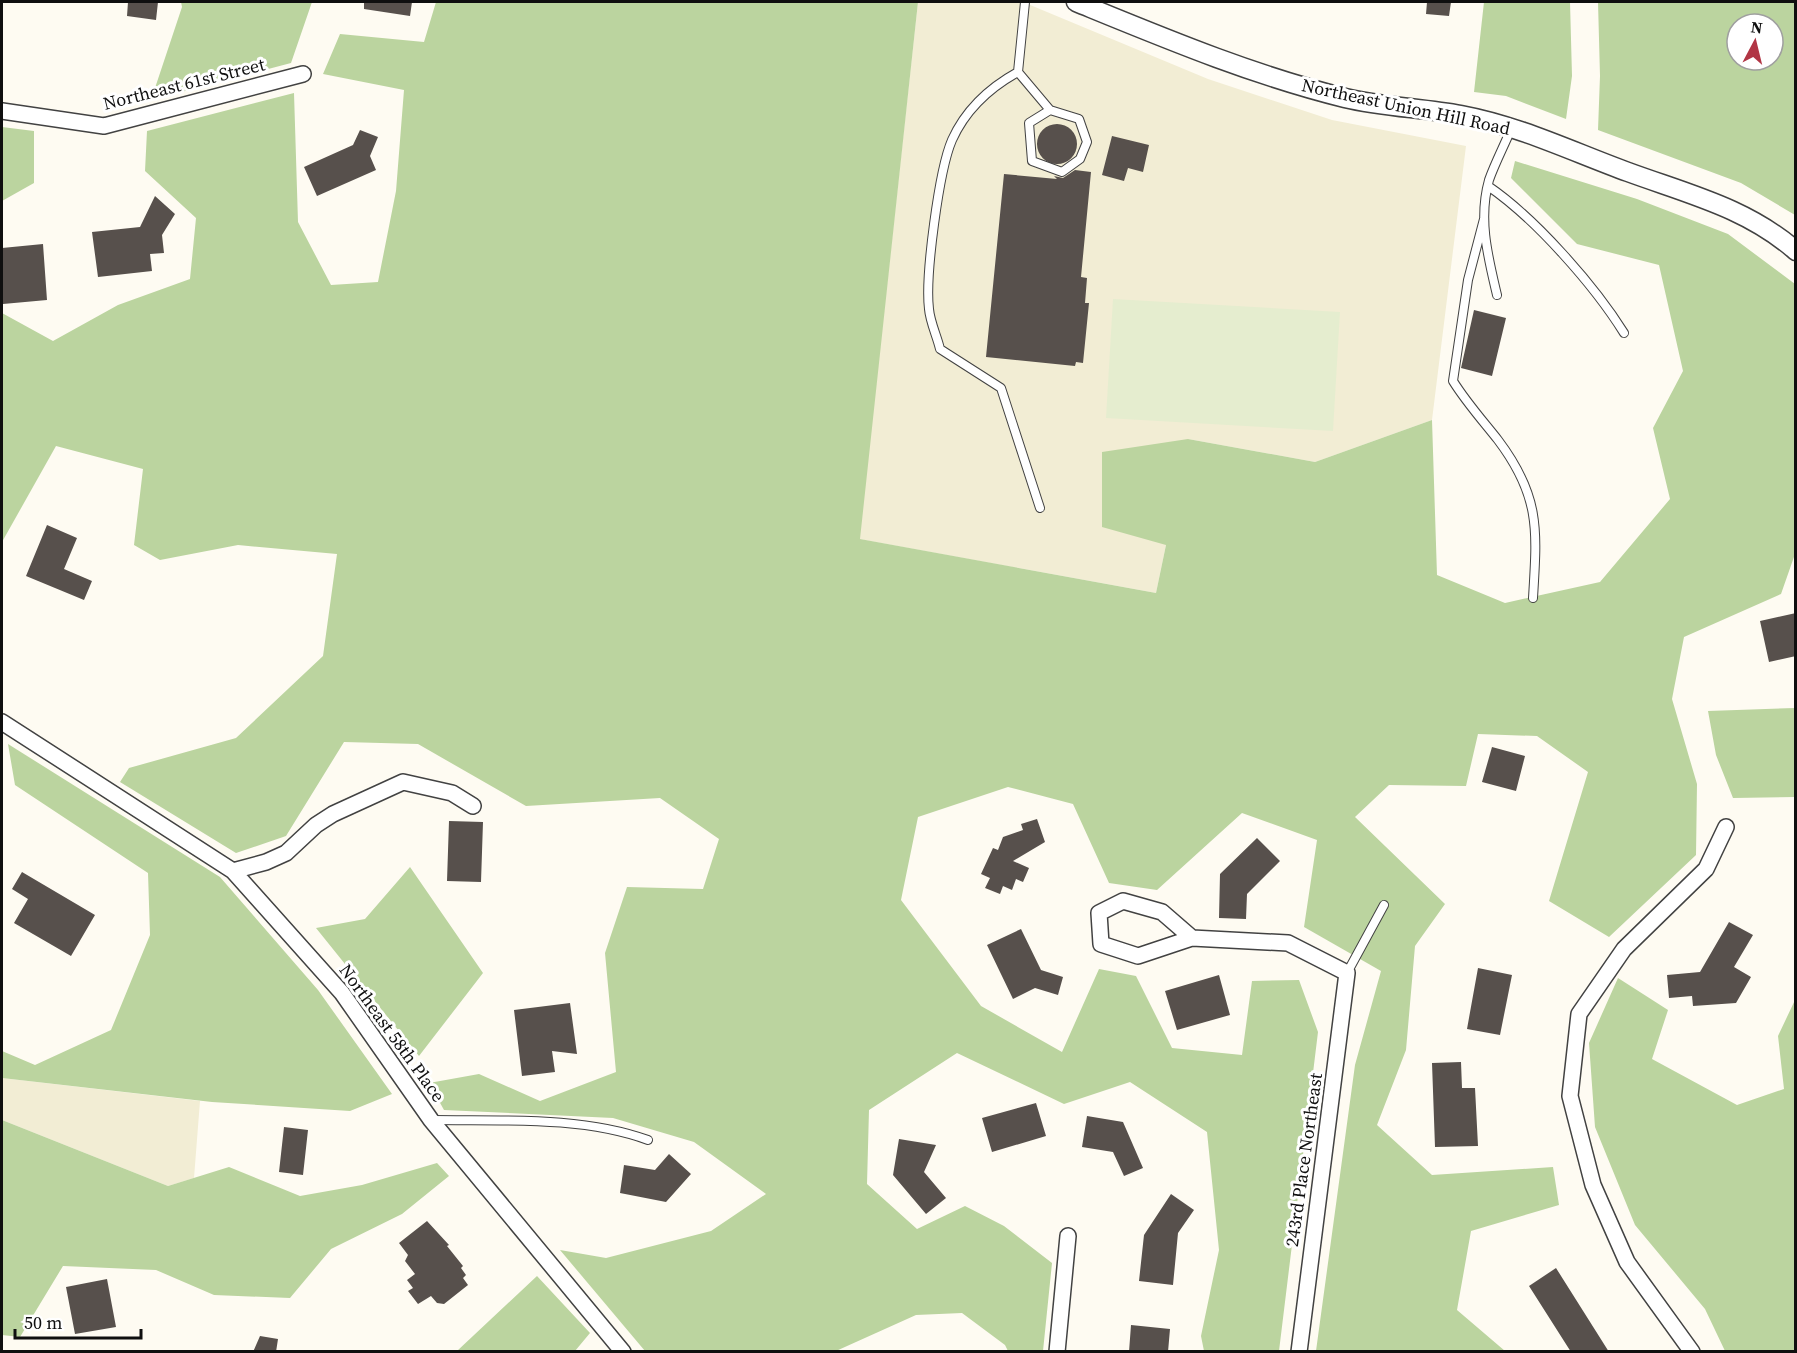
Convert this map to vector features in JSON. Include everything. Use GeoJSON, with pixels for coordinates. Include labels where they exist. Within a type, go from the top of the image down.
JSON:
{"type":"FeatureCollection","features":[{"type":"Feature","properties":{"kind":"street","name":"Northeast Union Hill Road"},"geometry":{"type":"LineString","coordinates":[[1076,2],[1205,55],[1314,90],[1377,104],[1460,115],[1512,128],[1629,173],[1708,199],[1753,220],[1796,251]]}},
{"type":"Feature","properties":{"kind":"street","name":"Northeast 61st Street"},"geometry":{"type":"LineString","coordinates":[[2,111],[104,126],[303,74]]}},
{"type":"Feature","properties":{"kind":"street","name":"Northeast 58th Place"},"geometry":{"type":"LineString","coordinates":[[2,722],[233,871],[342,993],[431,1120],[622,1352]]}},
{"type":"Feature","properties":{"kind":"street"},"geometry":{"type":"LineString","coordinates":[[233,871],[266,862],[286,853],[333,814],[403,782],[452,793],[473,806]]}},
{"type":"Feature","properties":{"kind":"street"},"geometry":{"type":"LineString","coordinates":[[1692,1352],[1627,1263],[1593,1185],[1570,1096],[1579,1014],[1624,950],[1706,869],[1726,827]]}},
{"type":"Feature","properties":{"kind":"street"},"geometry":{"type":"LineString","coordinates":[[1192,938],[1162,912],[1123,901],[1099,913],[1101,944],[1138,956],[1192,938],[1288,943],[1347,973]]}},
{"type":"Feature","properties":{"kind":"street","name":"243rd Place Northeast"},"geometry":{"type":"LineString","coordinates":[[1299,1352],[1347,973]]}},
{"type":"Feature","properties":{"kind":"street"},"geometry":{"type":"LineString","coordinates":[[1057,1352],[1068,1236]]}},
{"type":"Feature","properties":{"kind":"lane"},"geometry":{"type":"LineString","coordinates":[[1025,2],[1018,72],[1050,110],[1079,119],[1087,142],[1080,159],[1062,172],[1032,161],[1029,123],[1050,110]]}},
{"type":"Feature","properties":{"kind":"lane"},"geometry":{"type":"LineString","coordinates":[[1018,72],[993,86],[970,109],[952,141],[940,189],[934,231],[929,309],[940,349],[1001,388],[1040,508]]}},
{"type":"Feature","properties":{"kind":"lane"},"geometry":{"type":"LineString","coordinates":[[1512,128],[1488,186],[1484,219],[1468,280],[1454,381],[1519,470],[1530,494],[1536,523],[1533,598]]}},
{"type":"Feature","properties":{"kind":"lane"},"geometry":{"type":"LineString","coordinates":[[1488,186],[1517,206],[1608,308],[1624,333]]}},
{"type":"Feature","properties":{"kind":"lane"},"geometry":{"type":"LineString","coordinates":[[1484,219],[1486,250],[1497,295]]}},
{"type":"Feature","properties":{"kind":"lane"},"geometry":{"type":"LineString","coordinates":[[1347,973],[1384,905]]}},
{"type":"Feature","properties":{"kind":"lane"},"geometry":{"type":"LineString","coordinates":[[431,1120],[532,1122],[623,1131],[648,1140]]}},
{"type":"Feature","properties":{"kind":"shaded area"},"geometry":{"type":"Polygon","coordinates":[[[918,2],[1023,2],[1208,79],[1332,120],[1466,146],[1432,420],[1315,462],[1188,439],[1156,593],[859,539],[918,2]]]}},
{"type":"Feature","properties":{"kind":"shaded area"},"geometry":{"type":"Polygon","coordinates":[[[2,1078],[200,1101],[194,1178],[168,1186],[2,1120],[2,1078]]]}},
{"type":"Feature","properties":{"kind":"green space"},"geometry":{"type":"Polygon","coordinates":[[[181,2],[312,2],[291,63],[151,100],[182,7],[181,2]]]}},
{"type":"Feature","properties":{"kind":"green space"},"geometry":{"type":"Polygon","coordinates":[[[436,2],[918,2],[860,539],[1156,593],[1166,545],[1102,527],[1102,452],[1188,439],[1315,462],[1432,420],[1437,575],[1505,603],[1600,582],[1670,499],[1653,428],[1683,371],[1659,265],[1577,244],[1511,178],[1515,161],[1637,199],[1728,234],[1795,284],[1795,554],[1781,594],[1684,637],[1672,699],[1697,784],[1696,855],[1609,937],[1549,901],[1588,772],[1537,736],[1478,734],[1466,786],[1389,785],[1355,817],[1445,904],[1415,946],[1406,1050],[1377,1125],[1432,1175],[1553,1167],[1559,1205],[1471,1231],[1457,1310],[1505,1351],[1316,1351],[1355,1065],[1381,971],[1304,927],[1317,840],[1242,813],[1157,890],[1109,883],[1073,804],[1008,787],[918,817],[901,900],[981,1006],[1062,1052],[1099,969],[1136,976],[1172,1048],[1242,1055],[1252,981],[1299,980],[1318,1032],[1279,1351],[1204,1351],[1201,1336],[1219,1250],[1207,1132],[1130,1082],[1064,1104],[957,1053],[869,1110],[867,1184],[917,1229],[965,1206],[1004,1226],[1052,1263],[1043,1351],[1008,1351],[1005,1345],[962,1313],[916,1315],[836,1351],[645,1351],[560,1250],[606,1258],[711,1231],[766,1194],[694,1142],[613,1118],[444,1110],[429,1083],[479,1074],[540,1101],[616,1072],[605,953],[627,887],[703,889],[719,839],[660,798],[526,806],[418,744],[344,742],[286,836],[236,853],[120,782],[129,768],[236,738],[323,656],[337,554],[238,545],[160,560],[134,545],[143,469],[56,446],[2,542],[2,313],[53,341],[118,305],[190,279],[196,218],[145,171],[147,131],[294,93],[298,222],[331,285],[378,282],[396,191],[404,90],[323,74],[340,34],[424,42],[436,2]]]}},
{"type":"Feature","properties":{"kind":"green space"},"geometry":{"type":"Polygon","coordinates":[[[1484,2],[1570,2],[1572,76],[1566,119],[1506,96],[1474,92],[1484,2]]]}},
{"type":"Feature","properties":{"kind":"green space"},"geometry":{"type":"Polygon","coordinates":[[[1598,2],[1795,2],[1795,215],[1741,183],[1598,130],[1600,76],[1598,2]]]}},
{"type":"Feature","properties":{"kind":"green space"},"geometry":{"type":"Polygon","coordinates":[[[2,127],[34,131],[34,183],[2,201],[2,127]]]}},
{"type":"Feature","properties":{"kind":"green space"},"geometry":{"type":"Polygon","coordinates":[[[1113,299],[1340,312],[1333,431],[1106,418],[1113,299]]]}},
{"type":"Feature","properties":{"kind":"green space"},"geometry":{"type":"Polygon","coordinates":[[[1795,708],[1795,797],[1733,798],[1716,755],[1708,711],[1795,708]]]}},
{"type":"Feature","properties":{"kind":"green space"},"geometry":{"type":"Polygon","coordinates":[[[8,744],[220,877],[318,990],[392,1094],[350,1111],[212,1102],[2,1078],[2,1051],[35,1065],[111,1030],[150,935],[148,873],[15,785],[8,744]]]}},
{"type":"Feature","properties":{"kind":"green space"},"geometry":{"type":"Polygon","coordinates":[[[410,867],[483,973],[419,1056],[316,928],[365,919],[410,867]]]}},
{"type":"Feature","properties":{"kind":"green space"},"geometry":{"type":"Polygon","coordinates":[[[1618,978],[1668,1010],[1652,1059],[1737,1105],[1784,1089],[1778,1036],[1795,1000],[1795,1351],[1725,1351],[1705,1309],[1635,1225],[1595,1127],[1589,1043],[1618,978]]]}},
{"type":"Feature","properties":{"kind":"green space"},"geometry":{"type":"Polygon","coordinates":[[[2,1120],[168,1186],[229,1167],[300,1196],[362,1185],[437,1163],[449,1176],[402,1214],[331,1249],[290,1298],[214,1295],[156,1270],[63,1266],[20,1337],[2,1335],[2,1120]]]}},
{"type":"Feature","properties":{"kind":"green space"},"geometry":{"type":"Polygon","coordinates":[[[537,1276],[590,1333],[575,1351],[457,1351],[537,1276]]]}},
{"type":"Feature","properties":{"kind":"building"},"geometry":{"type":"Polygon","coordinates":[[[128,2],[158,2],[156,20],[127,16],[128,2]]]}},
{"type":"Feature","properties":{"kind":"building"},"geometry":{"type":"Polygon","coordinates":[[[364,2],[412,2],[410,16],[364,9],[364,2]]]}},
{"type":"Feature","properties":{"kind":"building"},"geometry":{"type":"Polygon","coordinates":[[[1427,2],[1451,2],[1449,16],[1426,14],[1427,2]]]}},
{"type":"Feature","properties":{"kind":"building"},"geometry":{"type":"Polygon","coordinates":[[[1057,124],[1071,130],[1077,144],[1071,158],[1057,164],[1043,158],[1037,144],[1043,130],[1057,124]]]}},
{"type":"Feature","properties":{"kind":"building"},"geometry":{"type":"Polygon","coordinates":[[[360,130],[378,137],[370,156],[376,170],[317,196],[304,167],[353,145],[360,130]]]}},
{"type":"Feature","properties":{"kind":"building"},"geometry":{"type":"Polygon","coordinates":[[[1112,136],[1149,145],[1143,172],[1128,168],[1124,181],[1102,175],[1112,136]]]}},
{"type":"Feature","properties":{"kind":"building"},"geometry":{"type":"Polygon","coordinates":[[[1075,170],[1091,172],[1081,277],[1087,278],[1085,303],[1089,303],[1083,363],[1076,362],[1075,366],[986,357],[1004,174],[1057,179],[1054,176],[1063,178],[1075,170]]]}},
{"type":"Feature","properties":{"kind":"building"},"geometry":{"type":"Polygon","coordinates":[[[155,196],[175,214],[162,235],[164,253],[150,254],[152,271],[98,277],[92,232],[140,227],[155,196]]]}},
{"type":"Feature","properties":{"kind":"building"},"geometry":{"type":"Polygon","coordinates":[[[43,244],[47,300],[3,304],[2,248],[43,244]]]}},
{"type":"Feature","properties":{"kind":"building"},"geometry":{"type":"Polygon","coordinates":[[[1474,310],[1506,318],[1492,376],[1461,368],[1474,310]]]}},
{"type":"Feature","properties":{"kind":"building"},"geometry":{"type":"Polygon","coordinates":[[[47,525],[77,538],[64,569],[92,581],[84,600],[26,576],[47,525]]]}},
{"type":"Feature","properties":{"kind":"building"},"geometry":{"type":"Polygon","coordinates":[[[1796,613],[1796,656],[1769,662],[1760,621],[1796,613]]]}},
{"type":"Feature","properties":{"kind":"building"},"geometry":{"type":"Polygon","coordinates":[[[1492,747],[1525,756],[1516,791],[1482,782],[1492,747]]]}},
{"type":"Feature","properties":{"kind":"building"},"geometry":{"type":"Polygon","coordinates":[[[1037,819],[1045,842],[1013,861],[1029,868],[1023,882],[1016,879],[1012,890],[1003,886],[1000,894],[985,888],[990,878],[981,874],[993,848],[998,850],[1003,837],[1023,830],[1021,824],[1037,819]]]}},
{"type":"Feature","properties":{"kind":"building"},"geometry":{"type":"Polygon","coordinates":[[[449,821],[483,822],[481,882],[447,881],[449,821]]]}},
{"type":"Feature","properties":{"kind":"building"},"geometry":{"type":"Polygon","coordinates":[[[1257,838],[1280,861],[1247,894],[1246,919],[1219,918],[1220,874],[1257,838]]]}},
{"type":"Feature","properties":{"kind":"building"},"geometry":{"type":"Polygon","coordinates":[[[22,872],[95,915],[71,956],[14,923],[28,899],[12,889],[22,872]]]}},
{"type":"Feature","properties":{"kind":"building"},"geometry":{"type":"Polygon","coordinates":[[[1729,922],[1753,935],[1734,967],[1751,977],[1736,1003],[1693,1006],[1692,996],[1669,998],[1667,975],[1700,972],[1729,922]]]}},
{"type":"Feature","properties":{"kind":"building"},"geometry":{"type":"Polygon","coordinates":[[[1021,929],[1041,970],[1063,977],[1058,995],[1035,988],[1013,999],[987,945],[1021,929]]]}},
{"type":"Feature","properties":{"kind":"building"},"geometry":{"type":"Polygon","coordinates":[[[1478,968],[1512,975],[1500,1035],[1467,1029],[1478,968]]]}},
{"type":"Feature","properties":{"kind":"building"},"geometry":{"type":"Polygon","coordinates":[[[1219,975],[1230,1015],[1177,1030],[1165,991],[1219,975]]]}},
{"type":"Feature","properties":{"kind":"building"},"geometry":{"type":"Polygon","coordinates":[[[570,1003],[577,1054],[552,1051],[555,1072],[522,1076],[514,1010],[570,1003]]]}},
{"type":"Feature","properties":{"kind":"building"},"geometry":{"type":"Polygon","coordinates":[[[1461,1062],[1462,1088],[1475,1088],[1478,1146],[1435,1147],[1432,1063],[1461,1062]]]}},
{"type":"Feature","properties":{"kind":"building"},"geometry":{"type":"Polygon","coordinates":[[[1036,1103],[1046,1136],[992,1152],[982,1118],[1036,1103]]]}},
{"type":"Feature","properties":{"kind":"building"},"geometry":{"type":"Polygon","coordinates":[[[1087,1116],[1123,1122],[1143,1168],[1124,1176],[1113,1152],[1082,1147],[1087,1116]]]}},
{"type":"Feature","properties":{"kind":"building"},"geometry":{"type":"Polygon","coordinates":[[[284,1127],[308,1130],[303,1175],[279,1172],[284,1127]]]}},
{"type":"Feature","properties":{"kind":"building"},"geometry":{"type":"Polygon","coordinates":[[[899,1139],[936,1145],[924,1172],[946,1198],[926,1214],[893,1175],[899,1139]]]}},
{"type":"Feature","properties":{"kind":"building"},"geometry":{"type":"Polygon","coordinates":[[[669,1154],[691,1174],[666,1202],[620,1193],[624,1165],[655,1170],[669,1154]]]}},
{"type":"Feature","properties":{"kind":"building"},"geometry":{"type":"Polygon","coordinates":[[[1171,1194],[1194,1210],[1178,1233],[1173,1285],[1139,1281],[1144,1235],[1171,1194]]]}},
{"type":"Feature","properties":{"kind":"building"},"geometry":{"type":"Polygon","coordinates":[[[427,1221],[449,1245],[447,1246],[463,1266],[461,1268],[466,1275],[463,1278],[468,1285],[444,1304],[437,1303],[431,1296],[418,1304],[408,1291],[413,1288],[407,1280],[415,1274],[405,1261],[408,1255],[399,1243],[427,1221]]]}},
{"type":"Feature","properties":{"kind":"building"},"geometry":{"type":"Polygon","coordinates":[[[1556,1268],[1609,1352],[1571,1352],[1529,1286],[1556,1268]]]}},
{"type":"Feature","properties":{"kind":"building"},"geometry":{"type":"Polygon","coordinates":[[[107,1279],[116,1327],[75,1334],[66,1287],[107,1279]]]}},
{"type":"Feature","properties":{"kind":"building"},"geometry":{"type":"Polygon","coordinates":[[[1131,1325],[1170,1329],[1168,1352],[1129,1352],[1131,1325]]]}},
{"type":"Feature","properties":{"kind":"building"},"geometry":{"type":"Polygon","coordinates":[[[260,1336],[278,1339],[276,1352],[253,1352],[260,1336]]]}}]}
